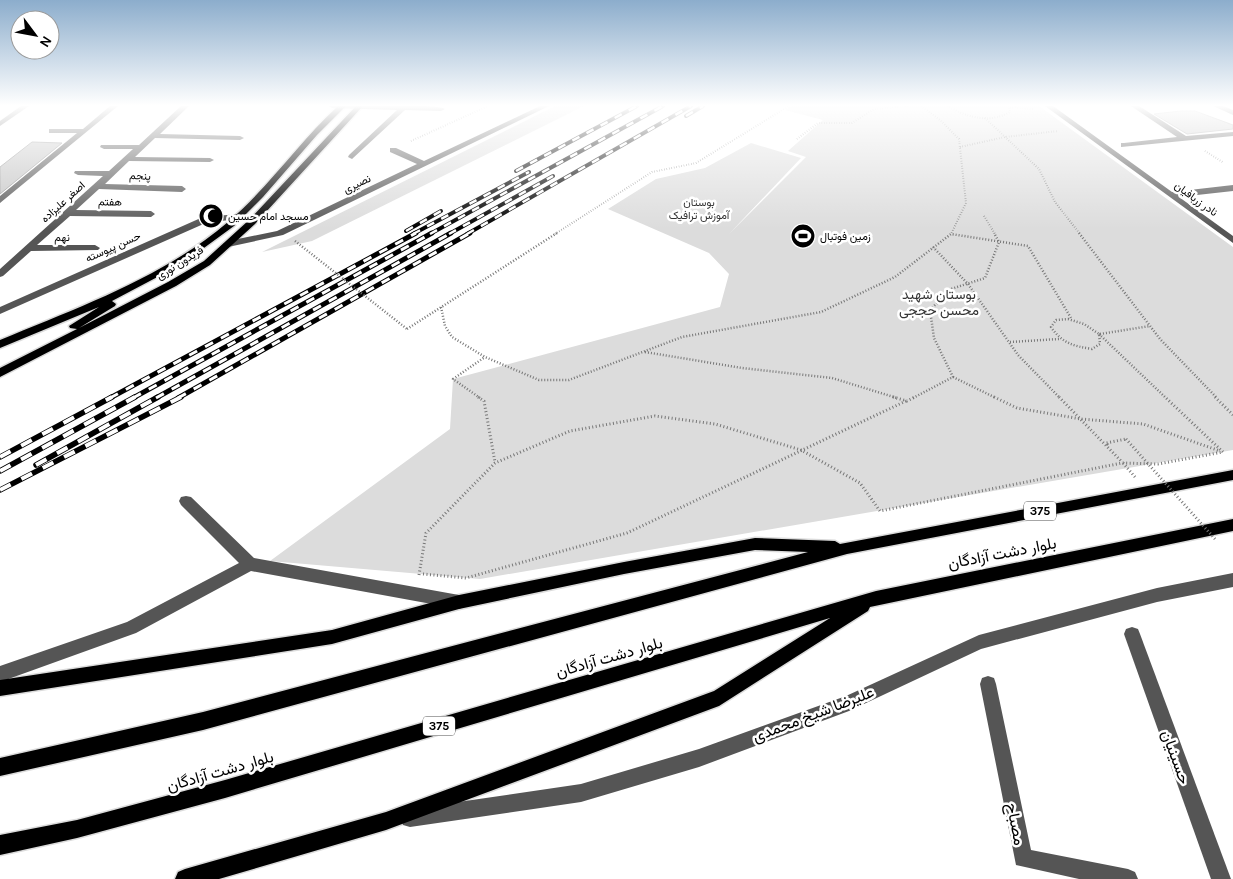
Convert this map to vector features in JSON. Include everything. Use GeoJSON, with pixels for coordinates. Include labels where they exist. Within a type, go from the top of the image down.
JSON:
{"type":"FeatureCollection","features":[{"type":"Feature","properties":{"kind":"main road","name":"فریدون نوری"},"geometry":{"type":"LineString","coordinates":[[0,344],[136,287],[212,241],[239,217],[305,147]]}},
{"type":"Feature","properties":{"kind":"main road","name":"فریدون نوری"},"geometry":{"type":"LineString","coordinates":[[0,373],[172,284],[207,263],[252,222],[322,147]]}},
{"type":"Feature","properties":{"kind":"main road"},"geometry":{"type":"LineString","coordinates":[[212,241],[228,244]]}},
{"type":"Feature","properties":{"kind":"main road"},"geometry":{"type":"LineString","coordinates":[[0,364],[80,323],[136,287]]}},
{"type":"Feature","properties":{"kind":"main road","name":"375"},"geometry":{"type":"LineString","coordinates":[[0,767],[203,721],[847,548],[1233,475]]}},
{"type":"Feature","properties":{"kind":"main road","name":"بلوار دشت آزادگان"},"geometry":{"type":"LineString","coordinates":[[0,845],[77,829],[225,789],[876,598],[1233,526]]}},
{"type":"Feature","properties":{"kind":"main road"},"geometry":{"type":"LineString","coordinates":[[0,688],[332,637],[459,602],[624,568],[755,544],[847,548]]}},
{"type":"Feature","properties":{"kind":"main road"},"geometry":{"type":"LineString","coordinates":[[185,879],[386,821],[719,698],[876,598]]}},
{"type":"Feature","properties":{"kind":"street"},"geometry":{"type":"LineString","coordinates":[[0,200],[64,147]]}},
{"type":"Feature","properties":{"kind":"street"},"geometry":{"type":"LineString","coordinates":[[105,147],[140,148]]}},
{"type":"Feature","properties":{"kind":"street"},"geometry":{"type":"LineString","coordinates":[[352,157],[363,147]]}},
{"type":"Feature","properties":{"kind":"street","name":"نصیری"},"geometry":{"type":"LineString","coordinates":[[228,244],[280,233],[459,147]]}},
{"type":"Feature","properties":{"kind":"street","name":"نادر زربافیان"},"geometry":{"type":"LineString","coordinates":[[1104,147],[1233,240]]}},
{"type":"Feature","properties":{"kind":"street","name":"اصغر علیزاده"},"geometry":{"type":"LineString","coordinates":[[0,274],[140,148]]}},
{"type":"Feature","properties":{"kind":"street"},"geometry":{"type":"LineString","coordinates":[[393,150],[423,164]]}},
{"type":"Feature","properties":{"kind":"street"},"geometry":{"type":"LineString","coordinates":[[127,159],[210,160]]}},
{"type":"Feature","properties":{"kind":"street"},"geometry":{"type":"LineString","coordinates":[[78,173],[111,174]]}},
{"type":"Feature","properties":{"kind":"street","name":"پنجم"},"geometry":{"type":"LineString","coordinates":[[97,186],[182,189]]}},
{"type":"Feature","properties":{"kind":"street"},"geometry":{"type":"LineString","coordinates":[[1170,195],[1233,188]]}},
{"type":"Feature","properties":{"kind":"street","name":"هفتم"},"geometry":{"type":"LineString","coordinates":[[68,213],[151,214]]}},
{"type":"Feature","properties":{"kind":"street","name":"حسن پیوسته"},"geometry":{"type":"LineString","coordinates":[[0,311],[206,219],[239,217]]}},
{"type":"Feature","properties":{"kind":"street"},"geometry":{"type":"LineString","coordinates":[[1218,230],[1233,228]]}},
{"type":"Feature","properties":{"kind":"street","name":"نهم"},"geometry":{"type":"LineString","coordinates":[[30,248],[95,248]]}},
{"type":"Feature","properties":{"kind":"street"},"geometry":{"type":"LineString","coordinates":[[186,501],[250,564],[459,602]]}},
{"type":"Feature","properties":{"kind":"street"},"geometry":{"type":"LineString","coordinates":[[0,674],[131,628],[250,564]]}},
{"type":"Feature","properties":{"kind":"street","name":"علیرضا شیخ محمدی"},"geometry":{"type":"LineString","coordinates":[[386,821],[581,793],[698,758],[849,703],[979,642],[1157,594],[1233,580]]}},
{"type":"Feature","properties":{"kind":"street","name":"حسینیان"},"geometry":{"type":"LineString","coordinates":[[1132,634],[1221,879]]}},
{"type":"Feature","properties":{"kind":"street","name":"مصباح"},"geometry":{"type":"LineString","coordinates":[[988,684],[1023,858],[1128,879]]}},
{"type":"Feature","properties":{"kind":"path"},"geometry":{"type":"LineString","coordinates":[[393,150],[399,147]]}},
{"type":"Feature","properties":{"kind":"path"},"geometry":{"type":"LineString","coordinates":[[296,241],[407,328],[652,172],[696,163],[722,147]]}},
{"type":"Feature","properties":{"kind":"path"},"geometry":{"type":"LineString","coordinates":[[441,307],[444,326],[452,337],[485,357],[539,380],[569,380],[682,337],[821,312],[895,277],[951,234],[966,203],[960,147]]}},
{"type":"Feature","properties":{"kind":"path"},"geometry":{"type":"LineString","coordinates":[[1016,147],[1039,168],[1055,202],[1160,339],[1233,415]]}},
{"type":"Feature","properties":{"kind":"path"},"geometry":{"type":"LineString","coordinates":[[984,216],[999,242]]}},
{"type":"Feature","properties":{"kind":"path"},"geometry":{"type":"LineString","coordinates":[[951,234],[1028,246],[1071,318]]}},
{"type":"Feature","properties":{"kind":"path"},"geometry":{"type":"LineString","coordinates":[[999,242],[985,278],[951,289],[930,310],[934,338],[953,377],[1017,408],[1081,420],[1143,424],[1223,452]]}},
{"type":"Feature","properties":{"kind":"path"},"geometry":{"type":"LineString","coordinates":[[933,247],[968,284],[1018,355],[1122,462]]}},
{"type":"Feature","properties":{"kind":"path"},"geometry":{"type":"LineString","coordinates":[[1099,334],[1100,344],[1092,349],[1072,346],[1059,338],[1051,327],[1056,320],[1071,318],[1087,324],[1099,334],[1223,452]]}},
{"type":"Feature","properties":{"kind":"path"},"geometry":{"type":"LineString","coordinates":[[1099,334],[1150,326]]}},
{"type":"Feature","properties":{"kind":"path"},"geometry":{"type":"LineString","coordinates":[[1009,342],[1059,338]]}},
{"type":"Feature","properties":{"kind":"path"},"geometry":{"type":"LineString","coordinates":[[644,352],[742,368],[832,378],[907,401]]}},
{"type":"Feature","properties":{"kind":"path"},"geometry":{"type":"LineString","coordinates":[[485,357],[453,379],[484,401],[495,463]]}},
{"type":"Feature","properties":{"kind":"path"},"geometry":{"type":"LineString","coordinates":[[418,574],[466,578],[627,533],[907,401],[953,377]]}},
{"type":"Feature","properties":{"kind":"path"},"geometry":{"type":"LineString","coordinates":[[418,574],[426,533],[495,463],[570,431],[655,416],[715,424],[801,450],[860,483],[880,511],[1122,462],[1158,464],[1223,452]]}},
{"type":"Feature","properties":{"kind":"path"},"geometry":{"type":"LineString","coordinates":[[1146,491],[1106,443],[1126,439],[1214,539]]}},
{"type":"Feature","properties":{"kind":"path"},"geometry":{"type":"LineString","coordinates":[[418,574],[425,578]]}},
{"type":"Feature","properties":{"kind":"green space"},"geometry":{"type":"Polygon","coordinates":[[[473,147],[501,147],[312,241],[262,252],[473,147]]]}},
{"type":"Feature","properties":{"kind":"green space","name":"بوستان شهید محسن حججی"},"geometry":{"type":"Polygon","coordinates":[[[744,147],[764,147],[801,158],[729,234],[806,157],[788,151],[792,147],[1095,147],[1233,247],[1233,450],[480,579],[270,561],[450,429],[453,379],[720,307],[729,274],[709,253],[608,209],[656,179],[705,168],[744,147]]]}},
{"type":"Feature","properties":{"kind":"building"},"geometry":{"type":"Polygon","coordinates":[[[26,147],[57,147],[0,194],[0,167],[26,147]]]}},
{"type":"Feature","properties":{"kind":"railway"},"geometry":{"type":"LineString","coordinates":[[516,171],[561,147]]}},
{"type":"Feature","properties":{"kind":"railway"},"geometry":{"type":"LineString","coordinates":[[430,234],[588,147]]}},
{"type":"Feature","properties":{"kind":"railway"},"geometry":{"type":"LineString","coordinates":[[467,234],[619,147]]}},
{"type":"Feature","properties":{"kind":"railway"},"geometry":{"type":"LineString","coordinates":[[413,234],[529,172]]}},
{"type":"Feature","properties":{"kind":"railway"},"geometry":{"type":"LineString","coordinates":[[449,234],[553,176]]}},
{"type":"Feature","properties":{"kind":"railway"},"geometry":{"type":"LineString","coordinates":[[406,231],[441,211]]}},
{"type":"Feature","properties":{"kind":"railway"},"geometry":{"type":"LineString","coordinates":[[110,398],[416,233]]}},
{"type":"Feature","properties":{"kind":"railway"},"geometry":{"type":"LineString","coordinates":[[133,398],[432,233]]}},
{"type":"Feature","properties":{"kind":"railway"},"geometry":{"type":"LineString","coordinates":[[156,398],[451,233]]}},
{"type":"Feature","properties":{"kind":"railway"},"geometry":{"type":"LineString","coordinates":[[178,398],[470,233]]}},
{"type":"Feature","properties":{"kind":"railway"},"geometry":{"type":"LineString","coordinates":[[0,457],[112,397]]}},
{"type":"Feature","properties":{"kind":"railway"},"geometry":{"type":"LineString","coordinates":[[0,471],[135,397]]}},
{"type":"Feature","properties":{"kind":"railway"},"geometry":{"type":"LineString","coordinates":[[36,465],[158,397]]}},
{"type":"Feature","properties":{"kind":"railway"},"geometry":{"type":"LineString","coordinates":[[0,490],[181,397]]}},
{"type":"Feature","properties":{"kind":"place","name":"مسجد امام حسین"},"geometry":{"type":"Point","coordinates":[211,216]}},
{"type":"Feature","properties":{"kind":"place","name":"زمین فوتبال"},"geometry":{"type":"Point","coordinates":[803,236]}},
{"type":"Feature","properties":{"kind":"park label","name":"بوستان آموزش ترافیک"},"geometry":{"type":"Point","coordinates":[699,208]}}]}
